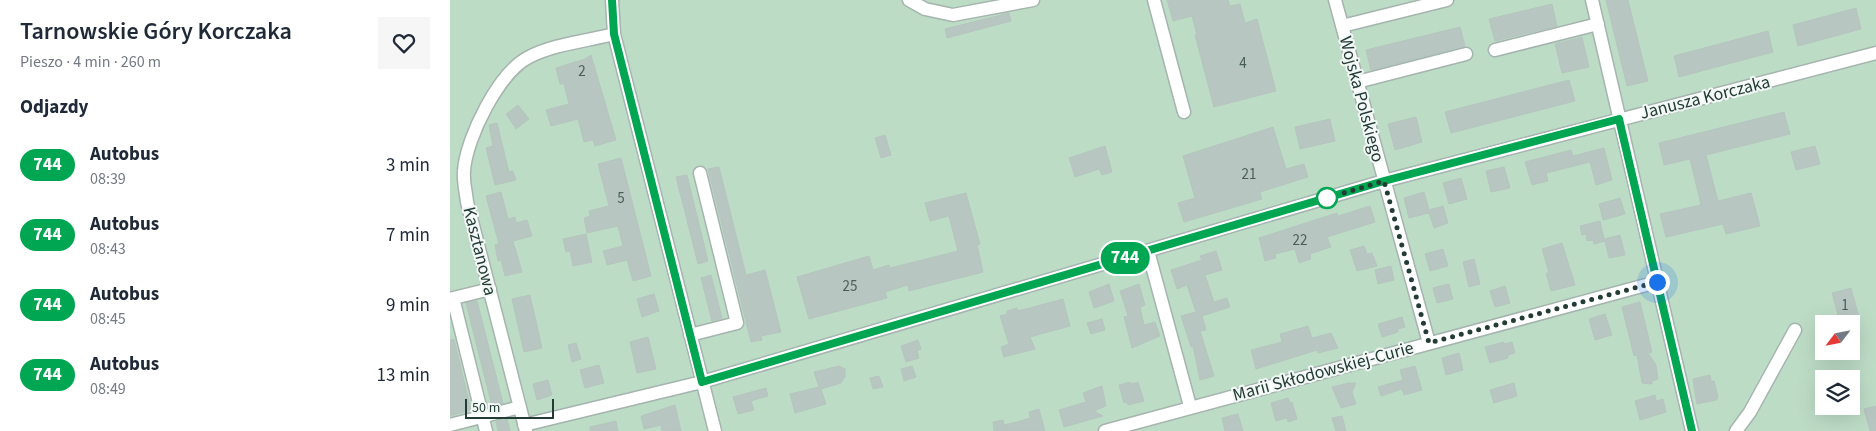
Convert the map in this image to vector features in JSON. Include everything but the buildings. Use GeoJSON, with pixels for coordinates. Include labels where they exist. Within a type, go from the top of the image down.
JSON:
{"type":"FeatureCollection","features":[{"type":"Feature","properties":{"kind":"street"},"geometry":{"type":"LineString","coordinates":[[612,0],[614,34],[715,431]]}},
{"type":"Feature","properties":{"kind":"street"},"geometry":{"type":"LineString","coordinates":[[909,0],[925,9],[953,15],[1033,0]]}},
{"type":"Feature","properties":{"kind":"street"},"geometry":{"type":"LineString","coordinates":[[1154,0],[1184,112]]}},
{"type":"Feature","properties":{"kind":"street","name":"Wojska Polskiego"},"geometry":{"type":"LineString","coordinates":[[1336,0],[1429,343]]}},
{"type":"Feature","properties":{"kind":"street"},"geometry":{"type":"LineString","coordinates":[[1342,26],[1446,0]]}},
{"type":"Feature","properties":{"kind":"street"},"geometry":{"type":"LineString","coordinates":[[1592,0],[1692,431]]}},
{"type":"Feature","properties":{"kind":"street"},"geometry":{"type":"LineString","coordinates":[[1495,50],[1598,24]]}},
{"type":"Feature","properties":{"kind":"street","name":"Kasztanowa"},"geometry":{"type":"LineString","coordinates":[[525,428],[464,184],[464,171],[476,126],[496,93],[523,60],[545,50],[614,34]]}},
{"type":"Feature","properties":{"kind":"street","name":"Janusza Korczaka"},"geometry":{"type":"LineString","coordinates":[[525,428],[702,382],[1384,181],[1876,53]]}},
{"type":"Feature","properties":{"kind":"street"},"geometry":{"type":"LineString","coordinates":[[1358,82],[1466,54]]}},
{"type":"Feature","properties":{"kind":"street"},"geometry":{"type":"LineString","coordinates":[[690,335],[737,323],[700,173]]}},
{"type":"Feature","properties":{"kind":"street"},"geometry":{"type":"LineString","coordinates":[[1148,251],[1190,406]]}},
{"type":"Feature","properties":{"kind":"street","name":"Marii Skłodowskiej-Curie"},"geometry":{"type":"LineString","coordinates":[[1105,431],[1190,406],[1657,282]]}},
{"type":"Feature","properties":{"kind":"street"},"geometry":{"type":"LineString","coordinates":[[486,431],[452,298],[490,289]]}},
{"type":"Feature","properties":{"kind":"street"},"geometry":{"type":"LineString","coordinates":[[1736,431],[1750,412],[1795,330]]}},
{"type":"Feature","properties":{"kind":"street"},"geometry":{"type":"LineString","coordinates":[[450,425],[520,407]]}},
{"type":"Feature","properties":{"kind":"green space"},"geometry":{"type":"Polygon","coordinates":[[[450,0],[1876,0],[1876,431],[450,431],[450,0]]]}},
{"type":"Feature","properties":{"kind":"bus line","name":"744"},"geometry":{"type":"LineString","coordinates":[[612,0],[614,34],[702,382],[1384,181],[1619,119],[1692,431]]}},
{"type":"Feature","properties":{"kind":"route"},"geometry":{"type":"LineString","coordinates":[[1327,198],[1384,181],[1429,343],[1657,282]]}}]}
